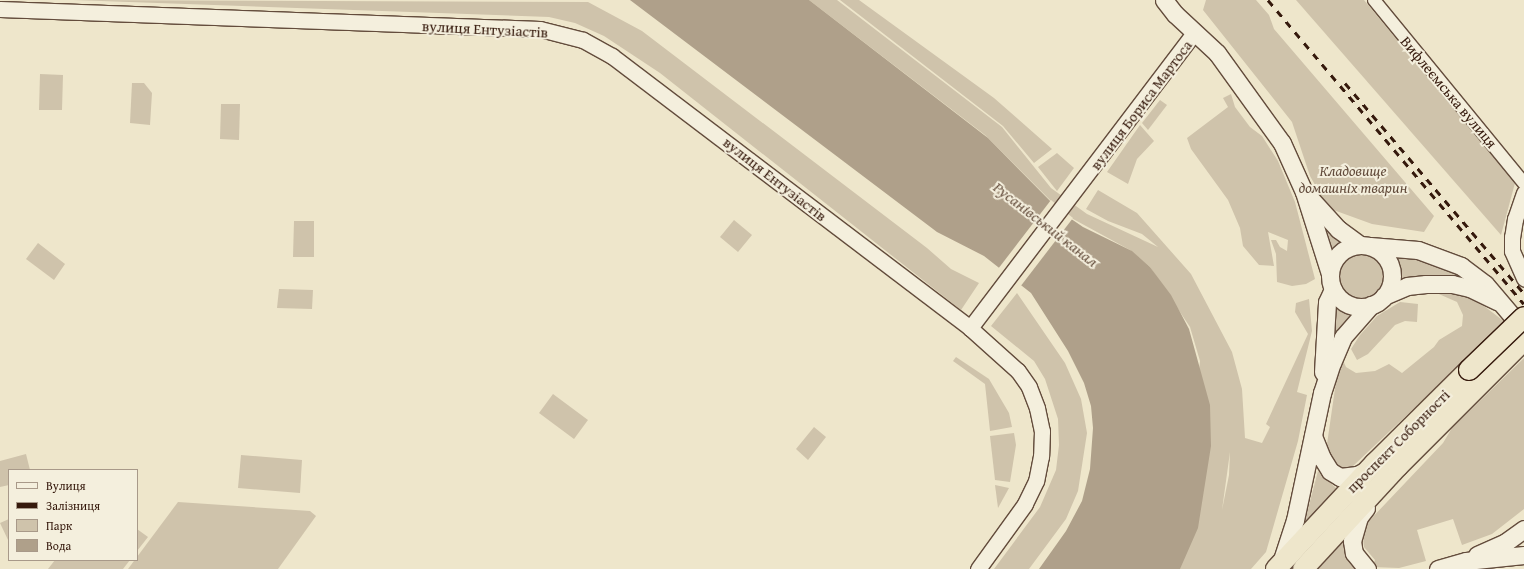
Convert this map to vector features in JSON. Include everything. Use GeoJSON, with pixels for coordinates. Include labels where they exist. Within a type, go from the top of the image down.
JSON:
{"type":"FeatureCollection","features":[{"type":"Feature","properties":{"kind":"highway","name":"проспект Соборності"},"geometry":{"type":"LineString","coordinates":[[1303,569],[1398,466],[1476,376],[1524,317]]}},
{"type":"Feature","properties":{"kind":"highway","name":"проспект Соборності"},"geometry":{"type":"LineString","coordinates":[[1278,566],[1370,469],[1476,376],[1524,340]]}},
{"type":"Feature","properties":{"kind":"main road","name":"вулиця Бориса Мартоса"},"geometry":{"type":"LineString","coordinates":[[1164,0],[1194,33],[1217,53],[1270,124],[1291,160],[1304,192],[1331,281]]}},
{"type":"Feature","properties":{"kind":"main road","name":"вулиця Бориса Мартоса"},"geometry":{"type":"LineString","coordinates":[[1304,192],[1338,229],[1365,245],[1418,250],[1461,266],[1478,277],[1524,330]]}},
{"type":"Feature","properties":{"kind":"main road"},"geometry":{"type":"LineString","coordinates":[[1278,566],[1296,520],[1322,393],[1338,345],[1378,300],[1392,277],[1391,267],[1379,250],[1365,245],[1342,250],[1332,265],[1327,302],[1322,393]]}},
{"type":"Feature","properties":{"kind":"main road"},"geometry":{"type":"LineString","coordinates":[[1331,281],[1341,300],[1353,306],[1378,300],[1407,286],[1426,284],[1452,284],[1470,288],[1503,304]]}},
{"type":"Feature","properties":{"kind":"main road"},"geometry":{"type":"LineString","coordinates":[[1313,436],[1322,458],[1330,471],[1340,477],[1357,475],[1370,469]]}},
{"type":"Feature","properties":{"kind":"main road"},"geometry":{"type":"LineString","coordinates":[[1367,569],[1354,553],[1352,533],[1359,517],[1398,466]]}},
{"type":"Feature","properties":{"kind":"main road"},"geometry":{"type":"LineString","coordinates":[[1466,561],[1506,542],[1524,529]]}},
{"type":"Feature","properties":{"kind":"main road"},"geometry":{"type":"LineString","coordinates":[[1438,569],[1466,561],[1524,554]]}},
{"type":"Feature","properties":{"kind":"street","name":"Вифлеємська вулиця"},"geometry":{"type":"LineString","coordinates":[[1374,0],[1524,183]]}},
{"type":"Feature","properties":{"kind":"street","name":"вулиця Ентузіастів"},"geometry":{"type":"LineString","coordinates":[[0,9],[540,29],[566,34],[612,56],[654,85],[970,328],[1018,371],[1032,394],[1042,431],[1041,456],[1036,482],[1025,504],[1000,542],[978,569]]}},
{"type":"Feature","properties":{"kind":"street","name":"вулиця Бориса Мартоса"},"geometry":{"type":"LineString","coordinates":[[970,328],[1088,176],[1194,33]]}},
{"type":"Feature","properties":{"kind":"street"},"geometry":{"type":"LineString","coordinates":[[1524,193],[1512,237],[1512,252],[1524,278]]}},
{"type":"Feature","properties":{"kind":"green space"},"geometry":{"type":"Polygon","coordinates":[[[73,0],[588,2],[642,31],[927,248],[951,269],[979,283],[961,310],[660,73],[604,36],[575,23],[549,17],[73,0]]]}},
{"type":"Feature","properties":{"kind":"green space"},"geometry":{"type":"Polygon","coordinates":[[[809,0],[837,0],[1002,127],[1051,188],[1087,214],[1158,247],[1142,234],[1108,221],[1086,209],[1098,190],[1137,213],[1191,274],[1232,352],[1242,389],[1245,438],[1262,443],[1270,427],[1266,424],[1308,334],[1295,312],[1296,303],[1309,299],[1312,331],[1297,392],[1307,395],[1298,441],[1266,552],[1251,569],[1180,569],[1200,361],[1190,327],[1150,267],[1130,250],[1064,214],[985,135],[809,0]],[[1230,452],[1222,510],[1229,475],[1230,452]]]}},
{"type":"Feature","properties":{"kind":"green space"},"geometry":{"type":"Polygon","coordinates":[[[840,0],[859,0],[994,98],[1052,149],[1034,163],[1003,126],[840,0]]]}},
{"type":"Feature","properties":{"kind":"green space","name":"Кладовище домашніх тварин"},"geometry":{"type":"Polygon","coordinates":[[[1206,0],[1256,0],[1269,15],[1274,29],[1434,216],[1424,232],[1372,224],[1328,208],[1310,176],[1292,122],[1203,10],[1206,0]]]}},
{"type":"Feature","properties":{"kind":"green space"},"geometry":{"type":"Polygon","coordinates":[[[1296,0],[1364,0],[1515,183],[1501,235],[1296,0]]]}},
{"type":"Feature","properties":{"kind":"green space"},"geometry":{"type":"Polygon","coordinates":[[[40,74],[63,75],[62,110],[39,110],[40,74]]]}},
{"type":"Feature","properties":{"kind":"green space"},"geometry":{"type":"Polygon","coordinates":[[[132,83],[144,83],[152,93],[150,125],[130,123],[132,83]]]}},
{"type":"Feature","properties":{"kind":"green space"},"geometry":{"type":"Polygon","coordinates":[[[1231,94],[1235,107],[1250,127],[1262,136],[1278,161],[1295,202],[1315,279],[1306,284],[1292,286],[1277,282],[1276,254],[1271,240],[1276,240],[1280,247],[1287,251],[1288,240],[1268,232],[1274,266],[1259,265],[1243,246],[1240,228],[1228,200],[1191,149],[1187,138],[1228,107],[1223,98],[1231,94]]]}},
{"type":"Feature","properties":{"kind":"green space"},"geometry":{"type":"Polygon","coordinates":[[[1160,100],[1167,105],[1148,130],[1142,123],[1160,100]]]}},
{"type":"Feature","properties":{"kind":"green space"},"geometry":{"type":"Polygon","coordinates":[[[221,104],[240,104],[239,140],[220,139],[221,104]]]}},
{"type":"Feature","properties":{"kind":"green space"},"geometry":{"type":"Polygon","coordinates":[[[1140,125],[1154,141],[1137,159],[1128,184],[1107,172],[1140,125]]]}},
{"type":"Feature","properties":{"kind":"green space"},"geometry":{"type":"Polygon","coordinates":[[[1057,153],[1074,168],[1057,191],[1038,167],[1057,153]]]}},
{"type":"Feature","properties":{"kind":"green space"},"geometry":{"type":"Polygon","coordinates":[[[734,220],[752,235],[738,252],[720,237],[734,220]]]}},
{"type":"Feature","properties":{"kind":"green space"},"geometry":{"type":"Polygon","coordinates":[[[294,221],[314,221],[314,257],[293,257],[294,221]]]}},
{"type":"Feature","properties":{"kind":"green space"},"geometry":{"type":"Polygon","coordinates":[[[1326,226],[1344,241],[1332,250],[1326,226]]]}},
{"type":"Feature","properties":{"kind":"green space"},"geometry":{"type":"Polygon","coordinates":[[[38,243],[65,264],[54,280],[26,259],[38,243]]]}},
{"type":"Feature","properties":{"kind":"green space"},"geometry":{"type":"Polygon","coordinates":[[[1356,252],[1366,252],[1375,256],[1381,262],[1384,267],[1384,285],[1375,296],[1366,300],[1356,300],[1347,296],[1341,290],[1337,281],[1337,271],[1341,262],[1347,256],[1356,252]]]}},
{"type":"Feature","properties":{"kind":"green space"},"geometry":{"type":"Polygon","coordinates":[[[1393,253],[1437,263],[1471,280],[1400,281],[1402,273],[1393,253]]]}},
{"type":"Feature","properties":{"kind":"green space"},"geometry":{"type":"Polygon","coordinates":[[[279,289],[313,290],[312,309],[277,308],[279,289]]]}},
{"type":"Feature","properties":{"kind":"green space"},"geometry":{"type":"Polygon","coordinates":[[[1432,291],[1460,295],[1476,300],[1505,322],[1352,467],[1343,471],[1336,470],[1326,451],[1340,354],[1346,367],[1356,373],[1375,371],[1389,364],[1402,373],[1434,347],[1439,340],[1462,326],[1463,315],[1457,302],[1432,291]]]}},
{"type":"Feature","properties":{"kind":"green space"},"geometry":{"type":"Polygon","coordinates":[[[1017,293],[1065,363],[1081,399],[1087,433],[1078,491],[1066,519],[1029,569],[994,569],[1040,507],[1056,470],[1059,445],[1058,419],[1045,379],[1034,361],[991,326],[1017,293]]]}},
{"type":"Feature","properties":{"kind":"green space"},"geometry":{"type":"Polygon","coordinates":[[[1400,302],[1418,304],[1417,322],[1405,321],[1395,325],[1368,354],[1357,360],[1351,349],[1360,335],[1377,316],[1400,302]]]}},
{"type":"Feature","properties":{"kind":"green space"},"geometry":{"type":"Polygon","coordinates":[[[1332,308],[1353,315],[1334,340],[1335,318],[1332,308]]]}},
{"type":"Feature","properties":{"kind":"green space"},"geometry":{"type":"Polygon","coordinates":[[[956,357],[989,379],[1009,413],[1012,427],[990,431],[985,384],[953,361],[956,357]]]}},
{"type":"Feature","properties":{"kind":"green space"},"geometry":{"type":"Polygon","coordinates":[[[1524,358],[1524,509],[1492,534],[1462,545],[1453,519],[1417,530],[1426,561],[1399,568],[1372,567],[1375,560],[1364,547],[1363,538],[1368,522],[1443,443],[1452,428],[1524,358]]]}},
{"type":"Feature","properties":{"kind":"green space"},"geometry":{"type":"Polygon","coordinates":[[[553,394],[588,420],[574,439],[539,413],[553,394]]]}},
{"type":"Feature","properties":{"kind":"green space"},"geometry":{"type":"Polygon","coordinates":[[[814,427],[826,437],[808,460],[796,449],[814,427]]]}},
{"type":"Feature","properties":{"kind":"green space"},"geometry":{"type":"Polygon","coordinates":[[[1014,433],[1016,445],[1010,482],[995,480],[990,436],[1014,433]]]}},
{"type":"Feature","properties":{"kind":"green space"},"geometry":{"type":"Polygon","coordinates":[[[26,454],[30,469],[8,469],[8,485],[0,487],[0,461],[26,454]]]}},
{"type":"Feature","properties":{"kind":"green space"},"geometry":{"type":"Polygon","coordinates":[[[241,455],[302,460],[300,493],[238,488],[241,455]]]}},
{"type":"Feature","properties":{"kind":"green space"},"geometry":{"type":"Polygon","coordinates":[[[1318,471],[1337,489],[1304,524],[1318,471]]]}},
{"type":"Feature","properties":{"kind":"green space"},"geometry":{"type":"Polygon","coordinates":[[[995,485],[1009,488],[998,508],[995,485]]]}},
{"type":"Feature","properties":{"kind":"green space"},"geometry":{"type":"Polygon","coordinates":[[[178,502],[310,511],[316,516],[278,569],[128,569],[134,561],[138,561],[138,556],[178,502]]]}},
{"type":"Feature","properties":{"kind":"green space"},"geometry":{"type":"Polygon","coordinates":[[[8,519],[8,540],[0,523],[8,519]]]}},
{"type":"Feature","properties":{"kind":"green space"},"geometry":{"type":"Polygon","coordinates":[[[138,530],[148,537],[138,550],[138,530]]]}},
{"type":"Feature","properties":{"kind":"green space"},"geometry":{"type":"Polygon","coordinates":[[[1344,539],[1346,552],[1356,569],[1318,569],[1344,539]]]}},
{"type":"Feature","properties":{"kind":"green space"},"geometry":{"type":"Polygon","coordinates":[[[54,561],[129,561],[123,569],[48,569],[54,561]]]}},
{"type":"Feature","properties":{"kind":"water","name":"Русанівський канал"},"geometry":{"type":"Polygon","coordinates":[[[630,0],[809,0],[988,138],[1061,212],[1083,227],[1132,251],[1150,267],[1171,295],[1189,329],[1210,405],[1211,446],[1198,528],[1180,569],[1039,569],[1066,531],[1082,501],[1090,469],[1093,428],[1091,406],[1084,383],[1068,351],[1031,293],[984,256],[937,232],[630,0]]]}},
{"type":"Feature","properties":{"kind":"pier"},"geometry":{"type":"Polygon","coordinates":[[[1051,200],[1073,218],[1020,287],[998,269],[1051,200]]]}},
{"type":"Feature","properties":{"kind":"railway"},"geometry":{"type":"LineString","coordinates":[[1268,0],[1524,304]]}},
{"type":"Feature","properties":{"kind":"railway"},"geometry":{"type":"LineString","coordinates":[[1345,83],[1524,293]]}}]}
